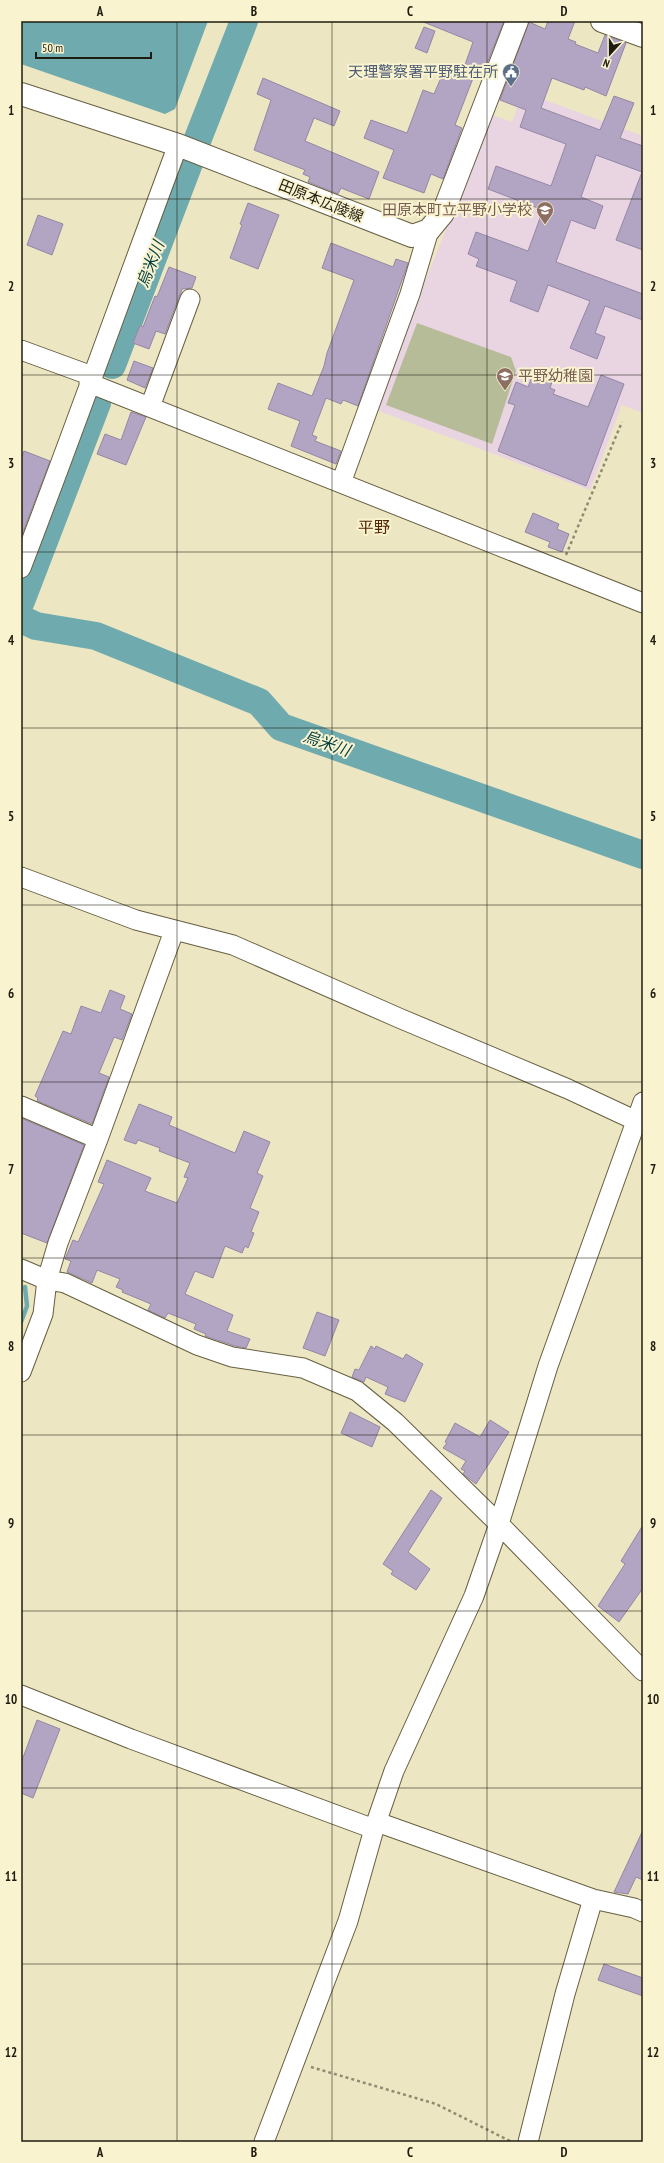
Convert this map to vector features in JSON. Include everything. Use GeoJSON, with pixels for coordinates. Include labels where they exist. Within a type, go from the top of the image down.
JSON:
{"type":"FeatureCollection","features":[{"type":"Feature","properties":{"kind":"main road"},"geometry":{"type":"LineString","coordinates":[[429,230],[443,213],[517,21]]}},
{"type":"Feature","properties":{"kind":"main road"},"geometry":{"type":"LineString","coordinates":[[602,21],[643,36]]}},
{"type":"Feature","properties":{"kind":"main road","name":"田原本広陵線"},"geometry":{"type":"LineString","coordinates":[[21,94],[178,145],[412,236],[429,230]]}},
{"type":"Feature","properties":{"kind":"street"},"geometry":{"type":"LineString","coordinates":[[21,568],[61,465],[90,380],[178,145]]}},
{"type":"Feature","properties":{"kind":"street"},"geometry":{"type":"LineString","coordinates":[[341,483],[410,294],[429,230]]}},
{"type":"Feature","properties":{"kind":"street"},"geometry":{"type":"LineString","coordinates":[[150,407],[190,299]]}},
{"type":"Feature","properties":{"kind":"street"},"geometry":{"type":"LineString","coordinates":[[21,350],[150,407],[643,603]]}},
{"type":"Feature","properties":{"kind":"street"},"geometry":{"type":"LineString","coordinates":[[21,877],[136,920],[233,945],[399,1018],[568,1089],[639,1123]]}},
{"type":"Feature","properties":{"kind":"street"},"geometry":{"type":"LineString","coordinates":[[21,1372],[42,1314],[47,1280],[58,1243],[174,931]]}},
{"type":"Feature","properties":{"kind":"street"},"geometry":{"type":"LineString","coordinates":[[264,2142],[296,2062],[348,1921],[375,1825],[394,1771],[474,1596],[499,1524],[548,1366],[639,1123],[643,1102]]}},
{"type":"Feature","properties":{"kind":"street"},"geometry":{"type":"LineString","coordinates":[[21,1106],[98,1138]]}},
{"type":"Feature","properties":{"kind":"street"},"geometry":{"type":"LineString","coordinates":[[21,1269],[47,1280],[65,1283],[197,1345],[232,1357],[303,1368],[357,1391],[395,1422],[499,1524],[643,1671]]}},
{"type":"Feature","properties":{"kind":"street"},"geometry":{"type":"LineString","coordinates":[[21,1695],[131,1739],[375,1825],[593,1899],[634,1908],[643,1912]]}},
{"type":"Feature","properties":{"kind":"street"},"geometry":{"type":"LineString","coordinates":[[528,2142],[565,1994],[593,1899]]}},
{"type":"Feature","properties":{"kind":"path"},"geometry":{"type":"LineString","coordinates":[[560,570],[622,422]]}},
{"type":"Feature","properties":{"kind":"path"},"geometry":{"type":"LineString","coordinates":[[296,2062],[436,2104],[512,2142]]}},
{"type":"Feature","properties":{"kind":"shaded area","name":"田原本町立平野小学校"},"geometry":{"type":"Polygon","coordinates":[[[523,92],[643,136],[643,413],[622,405],[590,490],[376,410],[412,314],[492,115],[512,122],[523,92]]]}},
{"type":"Feature","properties":{"kind":"green space"},"geometry":{"type":"Polygon","coordinates":[[[417,323],[511,357],[516,371],[492,444],[386,405],[417,323]]]}},
{"type":"Feature","properties":{"kind":"water"},"geometry":{"type":"Polygon","coordinates":[[[21,21],[208,21],[175,109],[165,114],[21,64],[21,21]]]}},
{"type":"Feature","properties":{"kind":"building"},"geometry":{"type":"Polygon","coordinates":[[[421,21],[504,21],[482,76],[475,73],[455,125],[462,128],[443,179],[431,174],[424,193],[383,178],[394,150],[364,138],[371,120],[407,133],[423,90],[434,94],[443,73],[460,79],[473,42],[421,21]]]}},
{"type":"Feature","properties":{"kind":"building"},"geometry":{"type":"Polygon","coordinates":[[[548,21],[575,21],[568,39],[576,42],[575,44],[598,53],[605,35],[626,43],[606,96],[585,87],[584,90],[552,78],[541,108],[600,130],[614,96],[634,103],[620,138],[643,146],[643,250],[616,240],[642,172],[596,155],[581,197],[603,206],[595,229],[571,220],[556,262],[643,294],[643,320],[605,306],[595,333],[605,337],[597,359],[570,348],[590,301],[548,285],[538,312],[510,301],[517,281],[476,266],[479,259],[468,254],[476,232],[528,251],[543,210],[488,189],[496,166],[551,186],[566,144],[520,127],[526,110],[500,100],[529,22],[545,29],[548,21]]]}},
{"type":"Feature","properties":{"kind":"building"},"geometry":{"type":"Polygon","coordinates":[[[424,27],[435,31],[427,53],[415,48],[424,27]]]}},
{"type":"Feature","properties":{"kind":"building"},"geometry":{"type":"Polygon","coordinates":[[[263,78],[340,111],[334,126],[314,118],[305,141],[379,172],[369,199],[341,188],[338,194],[308,182],[310,177],[303,174],[305,170],[254,150],[271,100],[257,94],[263,78]]]}},
{"type":"Feature","properties":{"kind":"building"},"geometry":{"type":"Polygon","coordinates":[[[248,203],[279,215],[258,269],[230,258],[248,203]]]}},
{"type":"Feature","properties":{"kind":"building"},"geometry":{"type":"Polygon","coordinates":[[[38,215],[63,224],[52,255],[27,245],[38,215]]]}},
{"type":"Feature","properties":{"kind":"building"},"geometry":{"type":"Polygon","coordinates":[[[331,243],[393,267],[396,259],[408,263],[358,406],[343,400],[341,404],[326,398],[312,435],[317,437],[315,441],[341,451],[336,464],[291,446],[300,421],[268,409],[278,383],[312,396],[324,366],[327,353],[354,280],[322,268],[331,243]]]}},
{"type":"Feature","properties":{"kind":"building"},"geometry":{"type":"Polygon","coordinates":[[[169,267],[196,277],[192,288],[182,289],[165,334],[156,331],[149,349],[133,343],[140,325],[143,327],[155,296],[157,297],[169,267]]]}},
{"type":"Feature","properties":{"kind":"building"},"geometry":{"type":"Polygon","coordinates":[[[134,361],[153,368],[145,388],[127,380],[134,361]]]}},
{"type":"Feature","properties":{"kind":"building"},"geometry":{"type":"Polygon","coordinates":[[[534,372],[553,379],[550,388],[555,390],[553,394],[588,407],[601,375],[624,384],[586,486],[498,451],[515,405],[508,403],[516,382],[528,387],[534,372]]]}},
{"type":"Feature","properties":{"kind":"building"},"geometry":{"type":"Polygon","coordinates":[[[131,412],[146,417],[126,465],[97,454],[105,434],[121,440],[131,412]]]}},
{"type":"Feature","properties":{"kind":"building"},"geometry":{"type":"Polygon","coordinates":[[[24,451],[50,461],[22,535],[21,460],[24,451]]]}},
{"type":"Feature","properties":{"kind":"building"},"geometry":{"type":"Polygon","coordinates":[[[533,513],[559,524],[557,529],[569,534],[562,552],[548,547],[550,542],[525,532],[533,513]]]}},
{"type":"Feature","properties":{"kind":"building"},"geometry":{"type":"Polygon","coordinates":[[[110,990],[125,996],[120,1009],[132,1014],[122,1040],[114,1037],[99,1073],[109,1077],[92,1124],[37,1101],[38,1098],[35,1096],[63,1031],[71,1034],[81,1006],[101,1013],[110,990]]]}},
{"type":"Feature","properties":{"kind":"building"},"geometry":{"type":"Polygon","coordinates":[[[139,1104],[172,1117],[169,1125],[235,1153],[244,1131],[270,1142],[257,1173],[263,1176],[250,1208],[259,1212],[251,1232],[254,1233],[248,1248],[245,1246],[242,1253],[225,1246],[213,1278],[195,1271],[185,1294],[233,1315],[227,1331],[250,1339],[246,1348],[205,1336],[206,1334],[194,1329],[196,1324],[168,1313],[165,1318],[148,1310],[151,1304],[122,1292],[123,1290],[116,1287],[120,1279],[97,1270],[92,1283],[67,1272],[71,1261],[65,1259],[73,1240],[78,1242],[104,1184],[98,1182],[107,1160],[151,1178],[145,1191],[177,1203],[188,1178],[184,1177],[190,1163],[159,1151],[160,1148],[138,1140],[136,1144],[124,1140],[139,1104]]]}},
{"type":"Feature","properties":{"kind":"building"},"geometry":{"type":"Polygon","coordinates":[[[21,1118],[84,1145],[47,1243],[21,1233],[21,1118]]]}},
{"type":"Feature","properties":{"kind":"building"},"geometry":{"type":"Polygon","coordinates":[[[317,1312],[339,1320],[325,1356],[303,1348],[317,1312]]]}},
{"type":"Feature","properties":{"kind":"building"},"geometry":{"type":"Polygon","coordinates":[[[371,1346],[375,1349],[376,1346],[403,1359],[406,1354],[423,1364],[405,1402],[385,1394],[388,1387],[366,1377],[364,1382],[352,1377],[355,1369],[359,1370],[371,1346]]]}},
{"type":"Feature","properties":{"kind":"building"},"geometry":{"type":"Polygon","coordinates":[[[350,1412],[380,1427],[372,1447],[341,1433],[350,1412]]]}},
{"type":"Feature","properties":{"kind":"building"},"geometry":{"type":"Polygon","coordinates":[[[490,1420],[509,1432],[476,1484],[463,1474],[465,1471],[461,1469],[466,1461],[443,1448],[447,1443],[445,1442],[455,1423],[480,1437],[490,1420]]]}},
{"type":"Feature","properties":{"kind":"building"},"geometry":{"type":"Polygon","coordinates":[[[431,1490],[442,1498],[408,1552],[430,1569],[416,1590],[391,1574],[393,1571],[383,1564],[431,1490]]]}},
{"type":"Feature","properties":{"kind":"building"},"geometry":{"type":"Polygon","coordinates":[[[643,1525],[643,1588],[619,1622],[598,1606],[625,1564],[621,1561],[643,1525]]]}},
{"type":"Feature","properties":{"kind":"building"},"geometry":{"type":"Polygon","coordinates":[[[37,1720],[60,1729],[33,1798],[21,1793],[21,1763],[37,1720]]]}},
{"type":"Feature","properties":{"kind":"building"},"geometry":{"type":"Polygon","coordinates":[[[643,1830],[643,1880],[636,1877],[628,1894],[614,1892],[643,1830]]]}},
{"type":"Feature","properties":{"kind":"building"},"geometry":{"type":"Polygon","coordinates":[[[604,1964],[643,1978],[643,1996],[598,1980],[604,1964]]]}},
{"type":"Feature","properties":{"kind":"waterway","name":"烏米川"},"geometry":{"type":"LineString","coordinates":[[197,141],[244,21]]}},
{"type":"Feature","properties":{"kind":"waterway","name":"烏米川"},"geometry":{"type":"LineString","coordinates":[[112,365],[189,163]]}},
{"type":"Feature","properties":{"kind":"waterway","name":"烏米川"},"geometry":{"type":"LineString","coordinates":[[21,601],[97,403]]}},
{"type":"Feature","properties":{"kind":"waterway","name":"烏米川"},"geometry":{"type":"LineString","coordinates":[[21,619],[36,626],[96,636],[259,702],[281,727],[643,855]]}},
{"type":"Feature","properties":{"kind":"waterway"},"geometry":{"type":"LineString","coordinates":[[21,1322],[27,1306],[25,1287]]}},
{"type":"Feature","properties":{"kind":"place","name":"天理警察署平野駐在所"},"geometry":{"type":"Point","coordinates":[511,87]}},
{"type":"Feature","properties":{"kind":"place","name":"田原本町立平野小学校"},"geometry":{"type":"Point","coordinates":[545,225]}},
{"type":"Feature","properties":{"kind":"place","name":"平野幼稚園"},"geometry":{"type":"Point","coordinates":[505,391]}},
{"type":"Feature","properties":{"kind":"district","name":"平野"},"geometry":{"type":"Point","coordinates":[374,527]}}]}
